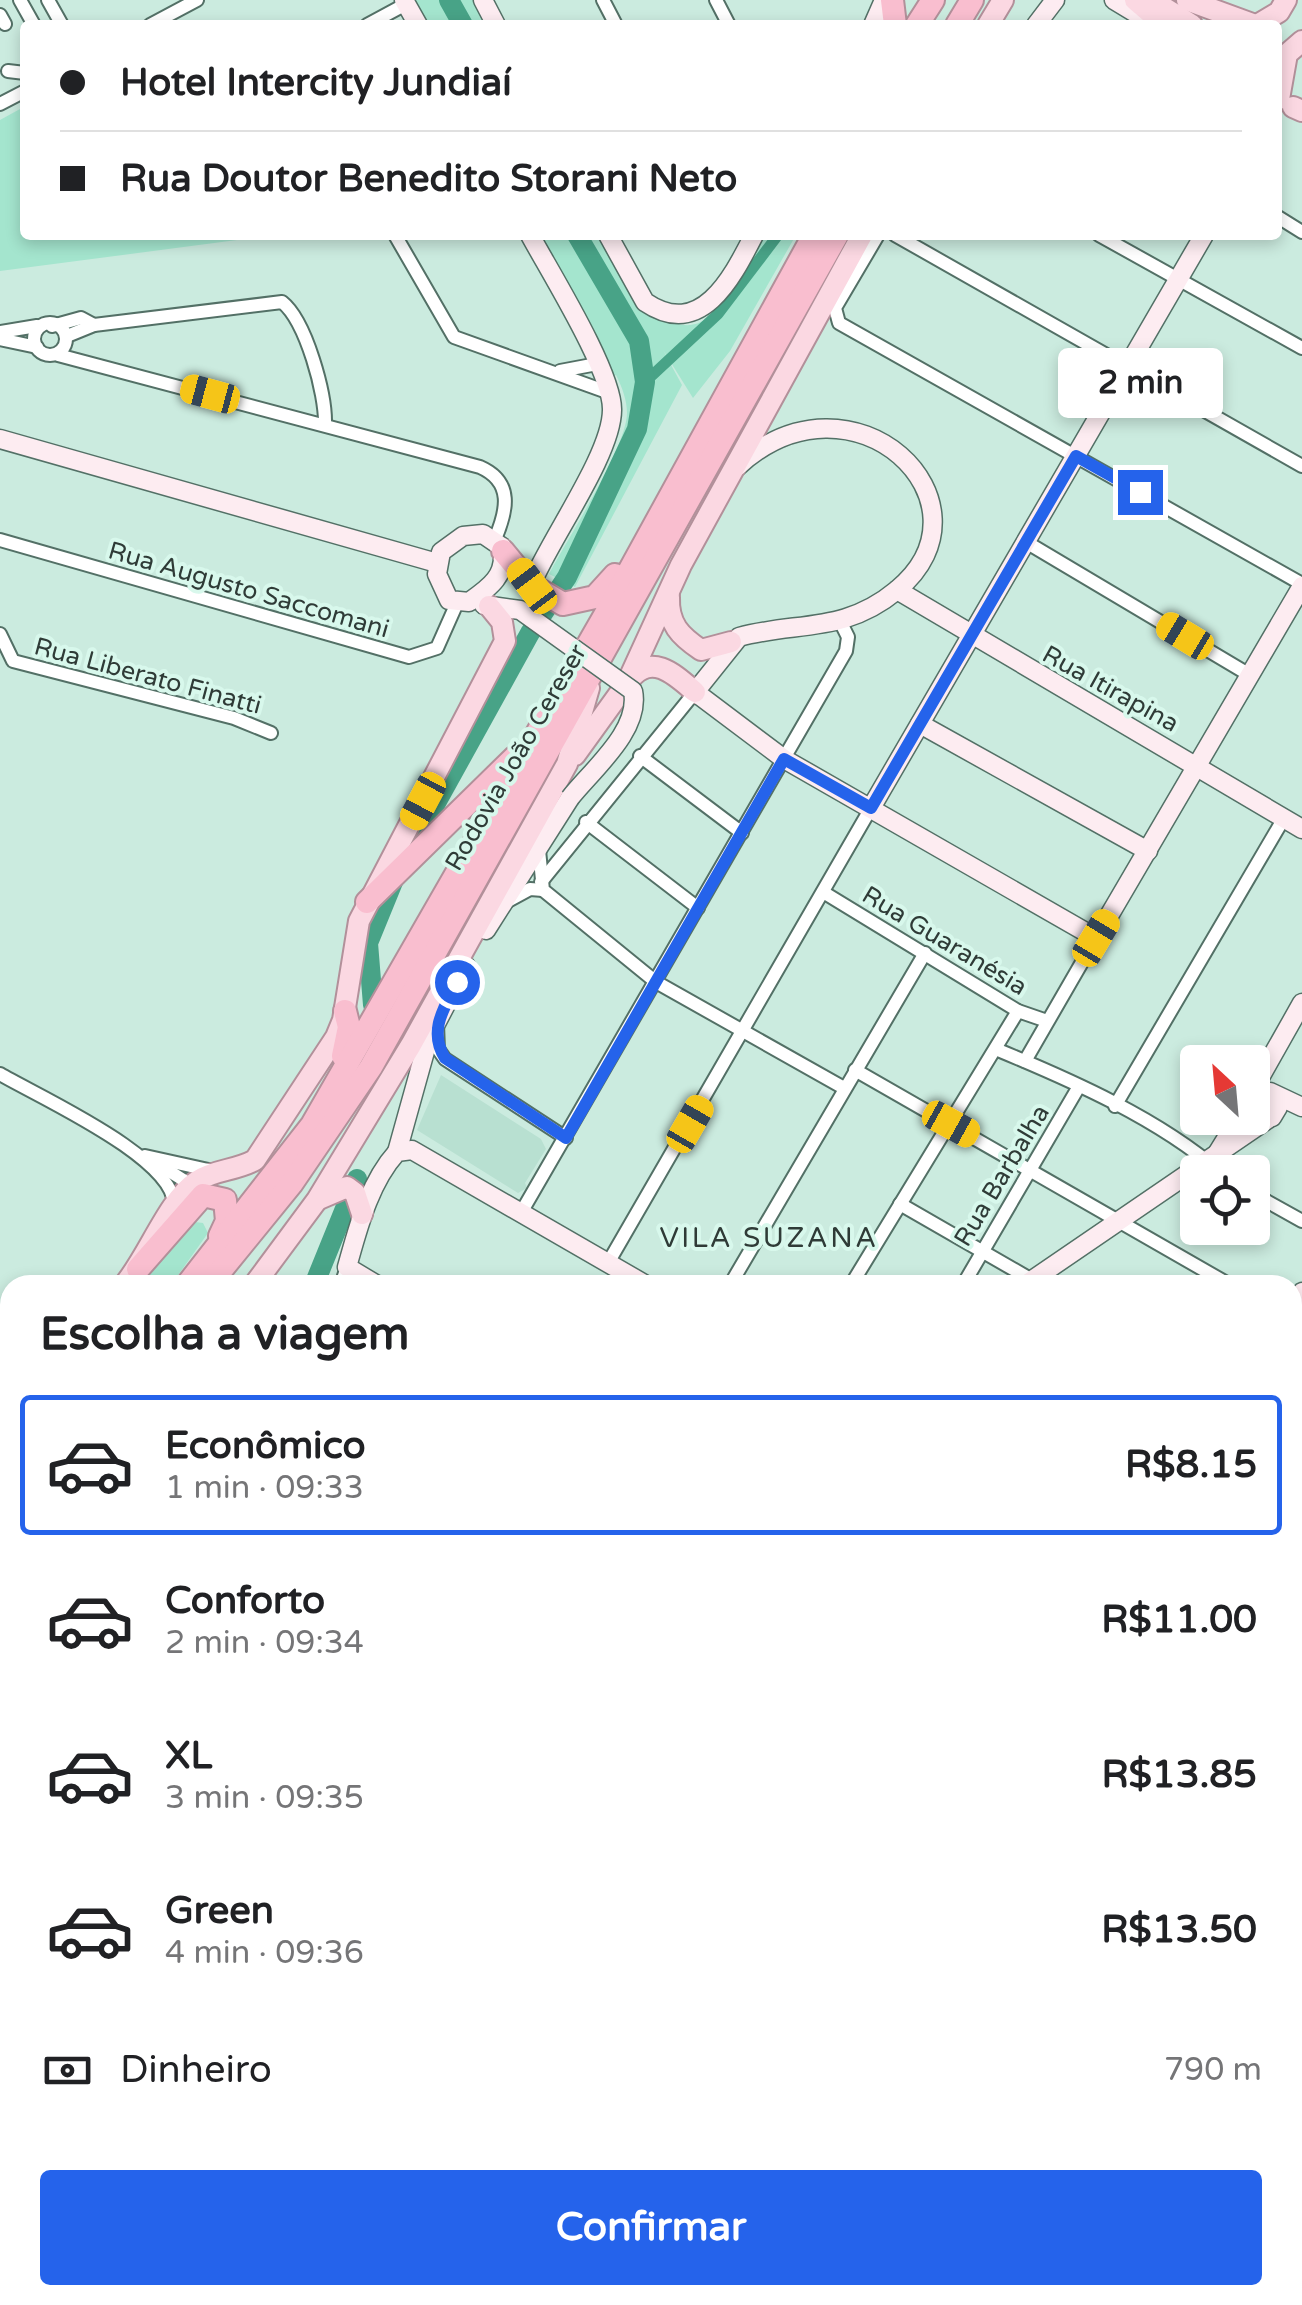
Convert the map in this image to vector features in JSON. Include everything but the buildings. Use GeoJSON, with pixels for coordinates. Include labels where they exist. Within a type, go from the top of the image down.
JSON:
{"type":"FeatureCollection","features":[{"type":"Feature","properties":{"kind":"highway","name":"Rodovia João Cereser"},"geometry":{"type":"LineString","coordinates":[[202,1275],[312,1125],[535,738],[811,240]]}},
{"type":"Feature","properties":{"kind":"highway","name":"Rodovia João Cereser"},"geometry":{"type":"LineString","coordinates":[[204,1275],[292,1183],[371,1067],[833,240]]}},
{"type":"Feature","properties":{"kind":"highway"},"geometry":{"type":"LineString","coordinates":[[514,568],[563,604],[587,602],[607,588],[693,455]]}},
{"type":"Feature","properties":{"kind":"highway"},"geometry":{"type":"LineString","coordinates":[[373,896],[535,738]]}},
{"type":"Feature","properties":{"kind":"highway"},"geometry":{"type":"LineString","coordinates":[[312,1125],[344,1053],[349,1028],[345,1011]]}},
{"type":"Feature","properties":{"kind":"highway"},"geometry":{"type":"LineString","coordinates":[[133,1275],[198,1189],[225,1200],[228,1221],[201,1275]]}},
{"type":"Feature","properties":{"kind":"main road"},"geometry":{"type":"LineString","coordinates":[[1136,0],[1158,20]]}},
{"type":"Feature","properties":{"kind":"main road"},"geometry":{"type":"LineString","coordinates":[[1152,0],[1184,20]]}},
{"type":"Feature","properties":{"kind":"main road"},"geometry":{"type":"LineString","coordinates":[[1187,0],[1242,20]]}},
{"type":"Feature","properties":{"kind":"main road"},"geometry":{"type":"LineString","coordinates":[[1265,20],[1280,12],[1286,0]]}},
{"type":"Feature","properties":{"kind":"main road"},"geometry":{"type":"LineString","coordinates":[[1288,97],[1290,46],[1302,38]]}},
{"type":"Feature","properties":{"kind":"main road"},"geometry":{"type":"LineString","coordinates":[[627,683],[731,472],[859,240]]}},
{"type":"Feature","properties":{"kind":"main road"},"geometry":{"type":"LineString","coordinates":[[670,591],[672,623],[683,638],[701,650],[731,642]]}},
{"type":"Feature","properties":{"kind":"main road"},"geometry":{"type":"LineString","coordinates":[[132,1275],[174,1210],[214,1172],[235,1171],[255,1160],[330,1048],[345,1011],[356,936],[373,896],[504,640],[502,622],[472,604]]}},
{"type":"Feature","properties":{"kind":"main road"},"geometry":{"type":"LineString","coordinates":[[262,1275],[322,1198],[568,764],[627,683],[638,670],[659,665],[694,692]]}},
{"type":"Feature","properties":{"kind":"main road"},"geometry":{"type":"LineString","coordinates":[[568,764],[592,675]]}},
{"type":"Feature","properties":{"kind":"main road"},"geometry":{"type":"LineString","coordinates":[[322,1198],[347,1188],[361,1208]]}},
{"type":"Feature","properties":{"kind":"street"},"geometry":{"type":"LineString","coordinates":[[163,0],[170,14]]}},
{"type":"Feature","properties":{"kind":"street"},"geometry":{"type":"LineString","coordinates":[[159,20],[196,0]]}},
{"type":"Feature","properties":{"kind":"street"},"geometry":{"type":"LineString","coordinates":[[1040,20],[1055,0]]}},
{"type":"Feature","properties":{"kind":"street"},"geometry":{"type":"LineString","coordinates":[[1114,0],[1148,20]]}},
{"type":"Feature","properties":{"kind":"street"},"geometry":{"type":"LineString","coordinates":[[375,20],[405,2]]}},
{"type":"Feature","properties":{"kind":"street"},"geometry":{"type":"LineString","coordinates":[[8,71],[20,72]]}},
{"type":"Feature","properties":{"kind":"street"},"geometry":{"type":"LineString","coordinates":[[398,240],[454,337],[505,358],[558,371],[610,393]]}},
{"type":"Feature","properties":{"kind":"street"},"geometry":{"type":"LineString","coordinates":[[472,604],[514,568],[546,550],[606,440],[612,409],[610,393],[597,364],[533,240]]}},
{"type":"Feature","properties":{"kind":"street"},"geometry":{"type":"LineString","coordinates":[[611,240],[646,302],[672,314],[696,311],[718,296],[746,240]]}},
{"type":"Feature","properties":{"kind":"street"},"geometry":{"type":"LineString","coordinates":[[875,240],[835,308],[834,317],[845,327],[1302,585],[1026,1061]]}},
{"type":"Feature","properties":{"kind":"street"},"geometry":{"type":"LineString","coordinates":[[904,240],[1129,364],[1302,466]]}},
{"type":"Feature","properties":{"kind":"street"},"geometry":{"type":"LineString","coordinates":[[1108,240],[1302,348]]}},
{"type":"Feature","properties":{"kind":"street"},"geometry":{"type":"LineString","coordinates":[[608,1263],[1201,240]]}},
{"type":"Feature","properties":{"kind":"street"},"geometry":{"type":"LineString","coordinates":[[58,355],[67,338],[94,324],[282,302],[295,315],[319,382],[324,425]]}},
{"type":"Feature","properties":{"kind":"street"},"geometry":{"type":"LineString","coordinates":[[0,336],[81,318],[94,324]]}},
{"type":"Feature","properties":{"kind":"street"},"geometry":{"type":"LineString","coordinates":[[45,326],[67,338],[96,363]]}},
{"type":"Feature","properties":{"kind":"street"},"geometry":{"type":"LineString","coordinates":[[37,347],[32,334],[45,326]]}},
{"type":"Feature","properties":{"kind":"street"},"geometry":{"type":"LineString","coordinates":[[0,336],[490,471],[502,484],[506,499],[514,568],[505,592],[522,611],[633,690],[634,716],[540,843],[500,906],[437,1024],[418,1068],[392,1157],[361,1208],[344,1275]]}},
{"type":"Feature","properties":{"kind":"street"},"geometry":{"type":"LineString","coordinates":[[558,371],[597,364]]}},
{"type":"Feature","properties":{"kind":"street"},"geometry":{"type":"LineString","coordinates":[[500,906],[542,886],[586,822],[731,642],[752,633],[814,629],[840,621],[897,590],[917,568],[931,532],[927,498],[902,454],[878,437],[846,427],[824,427],[781,440],[748,456],[731,472]]}},
{"type":"Feature","properties":{"kind":"street"},"geometry":{"type":"LineString","coordinates":[[0,439],[436,563]]}},
{"type":"Feature","properties":{"kind":"street"},"geometry":{"type":"LineString","coordinates":[[514,568],[484,534],[463,536],[450,543],[436,563],[442,589],[472,604],[522,611]]}},
{"type":"Feature","properties":{"kind":"street","name":"Rua Augusto Saccomani"},"geometry":{"type":"LineString","coordinates":[[0,540],[409,657],[437,648],[472,604]]}},
{"type":"Feature","properties":{"kind":"street"},"geometry":{"type":"LineString","coordinates":[[1026,542],[1248,674]]}},
{"type":"Feature","properties":{"kind":"street","name":"Rua Itirapina"},"geometry":{"type":"LineString","coordinates":[[897,590],[970,637],[1302,829]]}},
{"type":"Feature","properties":{"kind":"street"},"geometry":{"type":"LineString","coordinates":[[522,1212],[846,651],[848,637],[840,621]]}},
{"type":"Feature","properties":{"kind":"street","name":"Rua Liberato Finatti"},"geometry":{"type":"LineString","coordinates":[[0,634],[12,661],[234,718],[271,732]]}},
{"type":"Feature","properties":{"kind":"street"},"geometry":{"type":"LineString","coordinates":[[694,692],[784,759],[1096,938]]}},
{"type":"Feature","properties":{"kind":"street"},"geometry":{"type":"LineString","coordinates":[[920,724],[1148,851]]}},
{"type":"Feature","properties":{"kind":"street"},"geometry":{"type":"LineString","coordinates":[[640,756],[742,833]]}},
{"type":"Feature","properties":{"kind":"street"},"geometry":{"type":"LineString","coordinates":[[1115,1106],[1284,818]]}},
{"type":"Feature","properties":{"kind":"street"},"geometry":{"type":"LineString","coordinates":[[586,822],[698,908]]}},
{"type":"Feature","properties":{"kind":"street"},"geometry":{"type":"LineString","coordinates":[[540,843],[542,886],[656,982],[844,1088]]}},
{"type":"Feature","properties":{"kind":"street","name":"Rua Guaranésia"},"geometry":{"type":"LineString","coordinates":[[822,892],[1018,1011],[1047,1021]]}},
{"type":"Feature","properties":{"kind":"street"},"geometry":{"type":"LineString","coordinates":[[736,1275],[924,953]]}},
{"type":"Feature","properties":{"kind":"street"},"geometry":{"type":"LineString","coordinates":[[1270,1060],[1302,1003]]}},
{"type":"Feature","properties":{"kind":"street"},"geometry":{"type":"LineString","coordinates":[[856,1275],[998,1050],[1018,1011]]}},
{"type":"Feature","properties":{"kind":"street"},"geometry":{"type":"LineString","coordinates":[[437,1024],[438,1048],[445,1058],[566,1138]]}},
{"type":"Feature","properties":{"kind":"street"},"geometry":{"type":"LineString","coordinates":[[998,1050],[1115,1106],[1203,1155]]}},
{"type":"Feature","properties":{"kind":"street"},"geometry":{"type":"LineString","coordinates":[[855,1070],[1213,1275]]}},
{"type":"Feature","properties":{"kind":"street"},"geometry":{"type":"LineString","coordinates":[[0,1074],[198,1189]]}},
{"type":"Feature","properties":{"kind":"street","name":"Rua Barbalha"},"geometry":{"type":"LineString","coordinates":[[968,1275],[1078,1088]]}},
{"type":"Feature","properties":{"kind":"street"},"geometry":{"type":"LineString","coordinates":[[1270,1102],[1283,1095],[1302,1106]]}},
{"type":"Feature","properties":{"kind":"street"},"geometry":{"type":"LineString","coordinates":[[1222,1155],[1239,1135]]}},
{"type":"Feature","properties":{"kind":"street"},"geometry":{"type":"LineString","coordinates":[[392,1157],[424,1154],[629,1275]]}},
{"type":"Feature","properties":{"kind":"street"},"geometry":{"type":"LineString","coordinates":[[143,1155],[214,1172]]}},
{"type":"Feature","properties":{"kind":"street"},"geometry":{"type":"LineString","coordinates":[[143,1155],[172,1190],[174,1210]]}},
{"type":"Feature","properties":{"kind":"street"},"geometry":{"type":"LineString","coordinates":[[1044,1275],[1180,1185]]}},
{"type":"Feature","properties":{"kind":"street"},"geometry":{"type":"LineString","coordinates":[[1270,1203],[1302,1221]]}},
{"type":"Feature","properties":{"kind":"street"},"geometry":{"type":"LineString","coordinates":[[900,1204],[982,1248],[1021,1275]]}},
{"type":"Feature","properties":{"kind":"shaded area"},"geometry":{"type":"Polygon","coordinates":[[[408,0],[481,0],[491,20],[421,20],[408,0]]]}},
{"type":"Feature","properties":{"kind":"shaded area"},"geometry":{"type":"Polygon","coordinates":[[[20,109],[20,240],[238,240],[0,271],[0,120],[20,109]]]}},
{"type":"Feature","properties":{"kind":"shaded area"},"geometry":{"type":"Polygon","coordinates":[[[538,240],[612,240],[647,299],[662,315],[679,324],[697,324],[716,311],[741,278],[760,240],[793,240],[730,351],[693,398],[663,350],[682,385],[575,587],[549,574],[607,469],[624,428],[624,394],[616,375],[608,379],[538,240]]]}},
{"type":"Feature","properties":{"kind":"shaded area"},"geometry":{"type":"Polygon","coordinates":[[[441,1075],[541,1139],[546,1149],[525,1183],[527,1188],[518,1193],[417,1130],[441,1075]]]}},
{"type":"Feature","properties":{"kind":"shaded area"},"geometry":{"type":"Polygon","coordinates":[[[203,1223],[208,1233],[178,1275],[147,1275],[184,1227],[203,1223]]]}},
{"type":"Feature","properties":{"kind":"waterway"},"geometry":{"type":"LineString","coordinates":[[449,0],[460,20]]}},
{"type":"Feature","properties":{"kind":"waterway"},"geometry":{"type":"LineString","coordinates":[[373,1005],[368,943],[395,877],[530,633],[567,577],[637,429],[645,382],[639,341],[580,240]]}},
{"type":"Feature","properties":{"kind":"waterway"},"geometry":{"type":"LineString","coordinates":[[645,382],[718,314],[774,240]]}},
{"type":"Feature","properties":{"kind":"waterway"},"geometry":{"type":"LineString","coordinates":[[318,1275],[357,1179]]}},
{"type":"Feature","properties":{"kind":"district","name":"VILA SUZANA"},"geometry":{"type":"Point","coordinates":[769,1237]}},
{"type":"Feature","properties":{"kind":"route"},"geometry":{"type":"LineString","coordinates":[[457,982],[437,1024],[438,1048],[445,1058],[481,1084],[566,1138],[784,759],[871,808],[1076,456],[1140,492]]}}]}
